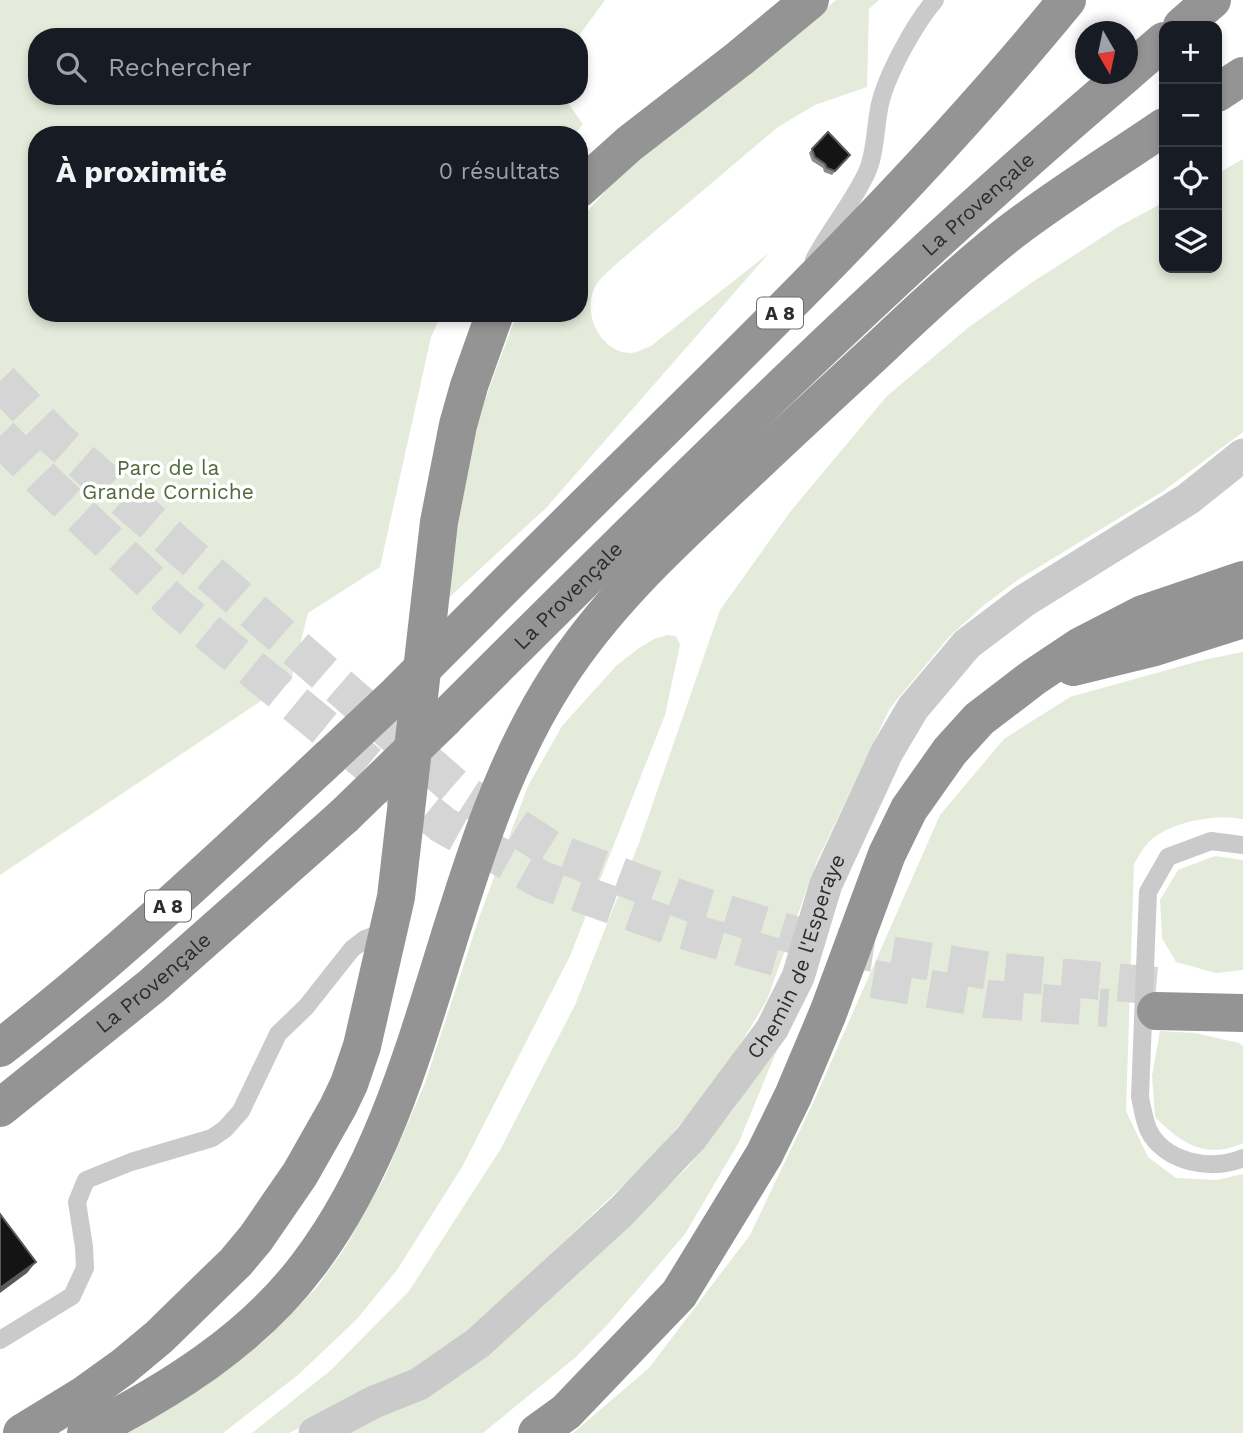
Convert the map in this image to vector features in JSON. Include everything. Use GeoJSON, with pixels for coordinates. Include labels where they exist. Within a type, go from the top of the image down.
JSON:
{"type":"FeatureCollection","features":[{"type":"Feature","properties":{"kind":"highway"},"geometry":{"type":"LineString","coordinates":[[588,181],[629,144],[810,0]]}},
{"type":"Feature","properties":{"kind":"highway","name":"A 8"},"geometry":{"type":"LineString","coordinates":[[0,1048],[91,975],[212,867],[397,694],[863,230],[962,122],[1067,0]]}},
{"type":"Feature","properties":{"kind":"highway"},"geometry":{"type":"LineString","coordinates":[[1188,21],[1212,0]]}},
{"type":"Feature","properties":{"kind":"highway","name":"La Provençale"},"geometry":{"type":"LineString","coordinates":[[1138,63],[1159,45]]}},
{"type":"Feature","properties":{"kind":"highway"},"geometry":{"type":"LineString","coordinates":[[1222,90],[1243,76]]}},
{"type":"Feature","properties":{"kind":"highway","name":"La Provençale"},"geometry":{"type":"LineString","coordinates":[[0,1108],[153,985],[344,817],[692,472],[900,273],[1115,84]]}},
{"type":"Feature","properties":{"kind":"highway"},"geometry":{"type":"LineString","coordinates":[[86,1433],[134,1409],[186,1376],[230,1343],[288,1289],[309,1265],[334,1228],[370,1160],[391,1110],[410,1060],[471,868],[516,754],[553,685],[577,648],[616,600],[777,443],[957,276],[1014,230],[1159,130]]}},
{"type":"Feature","properties":{"kind":"highway"},"geometry":{"type":"LineString","coordinates":[[22,1433],[84,1395],[132,1360],[208,1291],[256,1238],[300,1174],[349,1084],[362,1046],[402,857],[437,534],[458,425],[492,322]]}},
{"type":"Feature","properties":{"kind":"highway"},"geometry":{"type":"LineString","coordinates":[[537,1433],[566,1412],[679,1294],[764,1155],[793,1096],[828,1013],[887,854],[909,810],[950,751],[979,719],[1079,647],[1143,614],[1243,580]]}},
{"type":"Feature","properties":{"kind":"highway"},"geometry":{"type":"LineString","coordinates":[[1034,677],[1155,647],[1243,619]]}},
{"type":"Feature","properties":{"kind":"highway"},"geometry":{"type":"LineString","coordinates":[[1243,989],[1157,999],[1243,1013]]}},
{"type":"Feature","properties":{"kind":"street","name":"Chemin de l'Esperaye"},"geometry":{"type":"LineString","coordinates":[[315,1433],[374,1402],[419,1384],[478,1343],[622,1211],[691,1138],[772,1029],[798,977],[826,884],[887,752],[913,708],[967,644],[1024,601],[1188,499],[1243,455]]}},
{"type":"Feature","properties":{"kind":"lane"},"geometry":{"type":"LineString","coordinates":[[791,303],[828,232],[866,174],[881,99],[901,51],[935,0]]}},
{"type":"Feature","properties":{"kind":"lane"},"geometry":{"type":"LineString","coordinates":[[1243,845],[1211,841],[1168,857],[1148,892],[1140,1097],[1148,1129],[1167,1153],[1196,1163],[1234,1162],[1243,1158]]}},
{"type":"Feature","properties":{"kind":"lane"},"geometry":{"type":"LineString","coordinates":[[0,1340],[72,1296],[85,1268],[77,1202],[86,1180],[131,1162],[212,1138],[225,1129],[241,1111],[278,1034],[306,1007],[352,949],[365,939],[388,930]]}},
{"type":"Feature","properties":{"kind":"green space","name":"Parc de la Grande Corniche"},"geometry":{"type":"Polygon","coordinates":[[[0,0],[605,0],[585,28],[28,28],[28,105],[569,105],[583,124],[28,126],[28,322],[438,322],[431,337],[380,567],[308,613],[291,681],[0,875],[0,0]]]}},
{"type":"Feature","properties":{"kind":"green space"},"geometry":{"type":"Polygon","coordinates":[[[836,0],[879,0],[869,9],[867,87],[815,105],[778,127],[598,282],[592,295],[591,306],[596,328],[610,346],[619,351],[633,353],[651,346],[769,253],[546,508],[442,604],[461,465],[511,329],[514,322],[588,322],[588,211],[616,179],[836,0]]]}},
{"type":"Feature","properties":{"kind":"green space"},"geometry":{"type":"Polygon","coordinates":[[[1243,159],[1243,432],[1162,492],[1019,579],[984,605],[949,637],[890,708],[817,861],[767,1000],[722,1074],[652,1158],[467,1333],[416,1372],[289,1433],[252,1433],[331,1370],[409,1291],[500,1150],[575,1005],[639,843],[720,610],[790,512],[887,396],[969,327],[1118,227],[1159,205],[1159,273],[1222,273],[1222,171],[1243,159]]]}},
{"type":"Feature","properties":{"kind":"green space"},"geometry":{"type":"Polygon","coordinates":[[[667,635],[676,636],[680,645],[665,715],[570,956],[462,1167],[397,1270],[357,1319],[298,1375],[223,1433],[122,1433],[203,1388],[265,1340],[317,1287],[345,1248],[385,1176],[425,1083],[480,915],[528,786],[562,726],[616,666],[639,648],[667,635]]]}},
{"type":"Feature","properties":{"kind":"green space"},"geometry":{"type":"Polygon","coordinates":[[[1243,652],[1243,819],[1208,818],[1170,828],[1148,842],[1134,864],[1126,1111],[1148,1157],[1176,1178],[1217,1180],[1243,1174],[1243,1433],[573,1433],[649,1368],[750,1235],[813,1103],[940,815],[1004,739],[1070,697],[1203,660],[1243,652]]]}},
{"type":"Feature","properties":{"kind":"green space"},"geometry":{"type":"Polygon","coordinates":[[[1215,856],[1243,860],[1243,970],[1216,973],[1176,962],[1162,938],[1160,900],[1178,870],[1215,856]]]}},
{"type":"Feature","properties":{"kind":"green space"},"geometry":{"type":"Polygon","coordinates":[[[789,1021],[739,1142],[685,1234],[576,1357],[483,1433],[343,1433],[580,1268],[688,1167],[733,1110],[789,1021]]]}},
{"type":"Feature","properties":{"kind":"green space"},"geometry":{"type":"Polygon","coordinates":[[[1160,1031],[1195,1033],[1243,1046],[1243,1143],[1217,1150],[1194,1146],[1174,1134],[1155,1117],[1152,1076],[1160,1031]]]}},
{"type":"Feature","properties":{"kind":"building"},"geometry":{"type":"Polygon","coordinates":[[[828,132],[850,155],[835,171],[827,168],[815,157],[812,149],[828,132]]]}},
{"type":"Feature","properties":{"kind":"building"},"geometry":{"type":"Polygon","coordinates":[[[0,1214],[36,1262],[0,1288],[0,1214]]]}},
{"type":"Feature","properties":{"kind":"tunnel"},"geometry":{"type":"LineString","coordinates":[[0,381],[56,439],[458,790],[555,852],[689,902],[830,946],[991,971],[1158,986]]}},
{"type":"Feature","properties":{"kind":"tunnel"},"geometry":{"type":"LineString","coordinates":[[0,436],[176,606],[443,825],[542,880],[682,930],[800,964]]}},
{"type":"Feature","properties":{"kind":"tunnel"},"geometry":{"type":"LineString","coordinates":[[873,979],[988,999],[1108,1008]]}}]}
